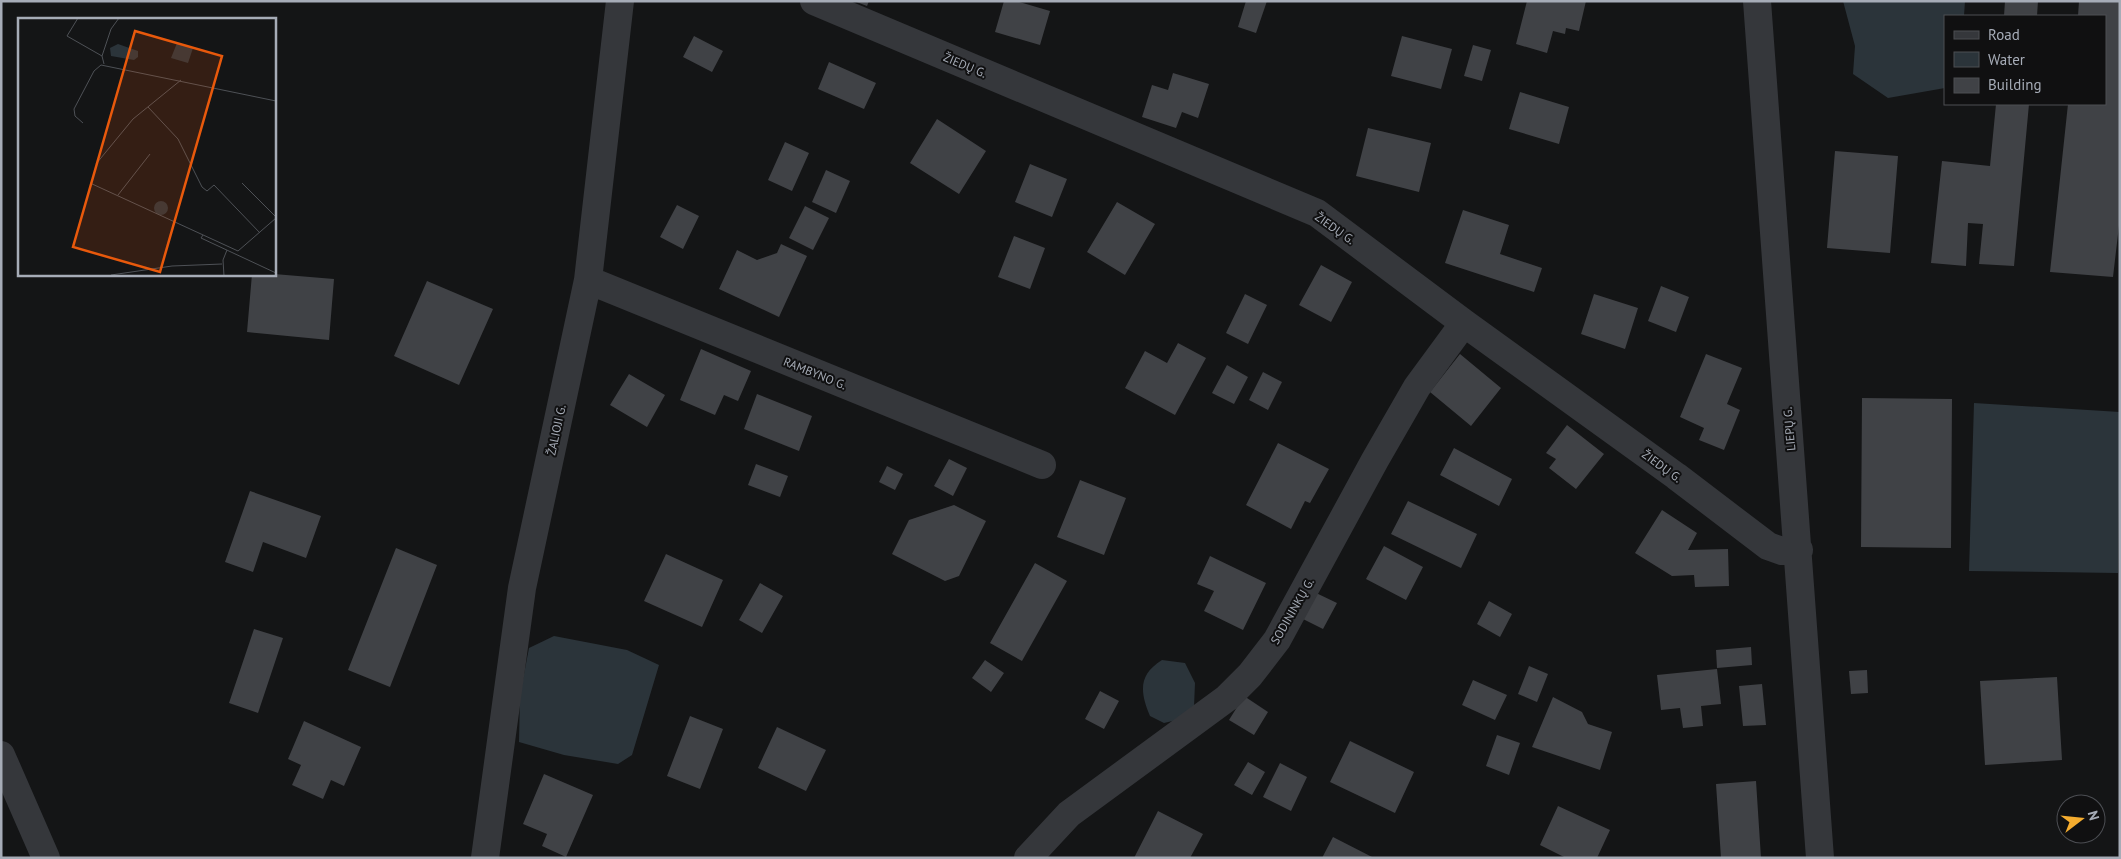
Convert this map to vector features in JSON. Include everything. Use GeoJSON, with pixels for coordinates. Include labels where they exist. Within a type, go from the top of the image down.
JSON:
{"type":"FeatureCollection","features":[{"type":"Feature","properties":{"kind":"street","name":"ŽALIOJI G."},"geometry":{"type":"LineString","coordinates":[[485,858],[522,588],[588,280],[620,1]]}},
{"type":"Feature","properties":{"kind":"street","name":"ŽIEDŲ G."},"geometry":{"type":"LineString","coordinates":[[814,1],[1317,213],[1464,323],[1676,476],[1768,546],[1782,551],[1798,550]]}},
{"type":"Feature","properties":{"kind":"street","name":"LIEPŲ G."},"geometry":{"type":"LineString","coordinates":[[1757,1],[1820,858]]}},
{"type":"Feature","properties":{"kind":"street","name":"RAMBYNO G."},"geometry":{"type":"LineString","coordinates":[[588,280],[1042,465]]}},
{"type":"Feature","properties":{"kind":"street","name":"SODININKŲ G."},"geometry":{"type":"LineString","coordinates":[[1028,858],[1069,814],[1227,698],[1250,674],[1277,640],[1375,460],[1417,388],[1464,323]]}},
{"type":"Feature","properties":{"kind":"street"},"geometry":{"type":"LineString","coordinates":[[1,755],[46,858]]}},
{"type":"Feature","properties":{"kind":"water"},"geometry":{"type":"Polygon","coordinates":[[[1843,1],[1965,1],[1964,15],[1944,15],[1944,88],[1888,98],[1853,74],[1855,46],[1843,1]]]}},
{"type":"Feature","properties":{"kind":"water"},"geometry":{"type":"Polygon","coordinates":[[[1974,403],[2120,412],[2118,573],[1969,571],[1974,403]]]}},
{"type":"Feature","properties":{"kind":"water"},"geometry":{"type":"Polygon","coordinates":[[[554,636],[627,650],[659,665],[632,755],[618,764],[564,755],[519,742],[520,695],[529,648],[554,636]]]}},
{"type":"Feature","properties":{"kind":"water"},"geometry":{"type":"Polygon","coordinates":[[[1162,660],[1185,663],[1195,683],[1194,707],[1181,719],[1164,723],[1150,716],[1143,692],[1145,678],[1154,666],[1162,660]]]}},
{"type":"Feature","properties":{"kind":"building"},"geometry":{"type":"Polygon","coordinates":[[[854,1],[869,1],[867,6],[854,1]]]}},
{"type":"Feature","properties":{"kind":"building"},"geometry":{"type":"Polygon","coordinates":[[[1004,1],[1016,1],[1050,11],[1040,45],[995,32],[1004,1]]]}},
{"type":"Feature","properties":{"kind":"building"},"geometry":{"type":"Polygon","coordinates":[[[1246,1],[1267,1],[1256,33],[1238,27],[1246,1]]]}},
{"type":"Feature","properties":{"kind":"building"},"geometry":{"type":"Polygon","coordinates":[[[1527,1],[1586,1],[1579,31],[1566,28],[1565,34],[1553,31],[1547,53],[1516,44],[1527,1]]]}},
{"type":"Feature","properties":{"kind":"building"},"geometry":{"type":"Polygon","coordinates":[[[2005,1],[2038,1],[2037,15],[2004,15],[2005,1]]]}},
{"type":"Feature","properties":{"kind":"building"},"geometry":{"type":"Polygon","coordinates":[[[2079,1],[2120,1],[2120,217],[2113,277],[2050,272],[2068,105],[2106,105],[2106,15],[2078,15],[2079,1]]]}},
{"type":"Feature","properties":{"kind":"building"},"geometry":{"type":"Polygon","coordinates":[[[694,36],[723,51],[712,72],[683,57],[694,36]]]}},
{"type":"Feature","properties":{"kind":"building"},"geometry":{"type":"Polygon","coordinates":[[[1402,36],[1452,49],[1441,89],[1391,76],[1402,36]]]}},
{"type":"Feature","properties":{"kind":"building"},"geometry":{"type":"Polygon","coordinates":[[[1473,45],[1491,50],[1482,81],[1464,76],[1473,45]]]}},
{"type":"Feature","properties":{"kind":"building"},"geometry":{"type":"Polygon","coordinates":[[[829,62],[876,83],[864,109],[818,89],[829,62]]]}},
{"type":"Feature","properties":{"kind":"building"},"geometry":{"type":"Polygon","coordinates":[[[1173,73],[1209,84],[1198,118],[1182,112],[1176,128],[1142,117],[1152,85],[1168,90],[1173,73]]]}},
{"type":"Feature","properties":{"kind":"building"},"geometry":{"type":"Polygon","coordinates":[[[1520,92],[1569,107],[1559,144],[1509,129],[1520,92]]]}},
{"type":"Feature","properties":{"kind":"building"},"geometry":{"type":"Polygon","coordinates":[[[1996,105],[2029,105],[2014,266],[1979,264],[1983,224],[1968,223],[1966,266],[1931,263],[1942,161],[1990,166],[1996,105]]]}},
{"type":"Feature","properties":{"kind":"building"},"geometry":{"type":"Polygon","coordinates":[[[937,119],[986,151],[959,194],[910,163],[937,119]]]}},
{"type":"Feature","properties":{"kind":"building"},"geometry":{"type":"Polygon","coordinates":[[[1368,128],[1431,143],[1419,192],[1356,176],[1368,128]]]}},
{"type":"Feature","properties":{"kind":"building"},"geometry":{"type":"Polygon","coordinates":[[[785,142],[809,153],[792,191],[768,180],[785,142]]]}},
{"type":"Feature","properties":{"kind":"building"},"geometry":{"type":"Polygon","coordinates":[[[1835,151],[1898,156],[1890,253],[1827,248],[1835,151]]]}},
{"type":"Feature","properties":{"kind":"building"},"geometry":{"type":"Polygon","coordinates":[[[1030,164],[1067,179],[1052,217],[1015,202],[1030,164]]]}},
{"type":"Feature","properties":{"kind":"building"},"geometry":{"type":"Polygon","coordinates":[[[826,170],[850,181],[836,213],[812,202],[826,170]]]}},
{"type":"Feature","properties":{"kind":"building"},"geometry":{"type":"Polygon","coordinates":[[[1117,202],[1155,224],[1125,275],[1087,252],[1117,202]]]}},
{"type":"Feature","properties":{"kind":"building"},"geometry":{"type":"Polygon","coordinates":[[[677,205],[699,216],[683,249],[660,237],[677,205]]]}},
{"type":"Feature","properties":{"kind":"building"},"geometry":{"type":"Polygon","coordinates":[[[805,206],[829,218],[813,250],[789,238],[805,206]]]}},
{"type":"Feature","properties":{"kind":"building"},"geometry":{"type":"Polygon","coordinates":[[[1463,210],[1509,225],[1500,254],[1542,268],[1534,292],[1445,263],[1463,210]]]}},
{"type":"Feature","properties":{"kind":"building"},"geometry":{"type":"Polygon","coordinates":[[[1014,236],[1045,248],[1030,289],[998,277],[1014,236]]]}},
{"type":"Feature","properties":{"kind":"building"},"geometry":{"type":"Polygon","coordinates":[[[781,244],[807,256],[779,317],[719,289],[737,250],[757,260],[777,253],[781,244]]]}},
{"type":"Feature","properties":{"kind":"building"},"geometry":{"type":"Polygon","coordinates":[[[1321,265],[1352,282],[1331,322],[1299,305],[1321,265]]]}},
{"type":"Feature","properties":{"kind":"building"},"geometry":{"type":"Polygon","coordinates":[[[275,274],[334,279],[329,340],[247,332],[252,275],[275,274]]]}},
{"type":"Feature","properties":{"kind":"building"},"geometry":{"type":"Polygon","coordinates":[[[427,281],[493,309],[459,385],[394,356],[427,281]]]}},
{"type":"Feature","properties":{"kind":"building"},"geometry":{"type":"Polygon","coordinates":[[[1661,286],[1689,297],[1676,332],[1648,321],[1661,286]]]}},
{"type":"Feature","properties":{"kind":"building"},"geometry":{"type":"Polygon","coordinates":[[[1245,294],[1267,305],[1248,344],[1226,333],[1245,294]]]}},
{"type":"Feature","properties":{"kind":"building"},"geometry":{"type":"Polygon","coordinates":[[[1594,294],[1638,308],[1625,349],[1581,334],[1594,294]]]}},
{"type":"Feature","properties":{"kind":"building"},"geometry":{"type":"Polygon","coordinates":[[[1178,343],[1206,358],[1175,415],[1125,388],[1145,351],[1167,363],[1178,343]]]}},
{"type":"Feature","properties":{"kind":"building"},"geometry":{"type":"Polygon","coordinates":[[[701,349],[751,371],[738,401],[724,395],[715,415],[680,400],[701,349]]]}},
{"type":"Feature","properties":{"kind":"building"},"geometry":{"type":"Polygon","coordinates":[[[1460,354],[1501,388],[1471,426],[1430,392],[1460,354]]]}},
{"type":"Feature","properties":{"kind":"building"},"geometry":{"type":"Polygon","coordinates":[[[1706,354],[1742,368],[1727,404],[1740,410],[1724,450],[1699,440],[1704,428],[1680,417],[1706,354]]]}},
{"type":"Feature","properties":{"kind":"building"},"geometry":{"type":"Polygon","coordinates":[[[1227,365],[1248,377],[1234,404],[1212,393],[1227,365]]]}},
{"type":"Feature","properties":{"kind":"building"},"geometry":{"type":"Polygon","coordinates":[[[1263,372],[1282,382],[1268,410],[1249,400],[1263,372]]]}},
{"type":"Feature","properties":{"kind":"building"},"geometry":{"type":"Polygon","coordinates":[[[629,374],[665,395],[647,427],[610,405],[629,374]]]}},
{"type":"Feature","properties":{"kind":"building"},"geometry":{"type":"Polygon","coordinates":[[[757,394],[812,416],[799,451],[744,429],[757,394]]]}},
{"type":"Feature","properties":{"kind":"building"},"geometry":{"type":"Polygon","coordinates":[[[1862,398],[1952,399],[1951,548],[1861,547],[1862,398]]]}},
{"type":"Feature","properties":{"kind":"building"},"geometry":{"type":"Polygon","coordinates":[[[1567,425],[1604,454],[1576,489],[1549,468],[1556,459],[1546,453],[1567,425]]]}},
{"type":"Feature","properties":{"kind":"building"},"geometry":{"type":"Polygon","coordinates":[[[1278,443],[1329,469],[1310,503],[1305,501],[1291,529],[1246,505],[1278,443]]]}},
{"type":"Feature","properties":{"kind":"building"},"geometry":{"type":"Polygon","coordinates":[[[1454,448],[1512,479],[1499,506],[1440,475],[1454,448]]]}},
{"type":"Feature","properties":{"kind":"building"},"geometry":{"type":"Polygon","coordinates":[[[949,459],[967,468],[953,496],[934,486],[949,459]]]}},
{"type":"Feature","properties":{"kind":"building"},"geometry":{"type":"Polygon","coordinates":[[[756,464],[788,476],[780,497],[748,485],[756,464]]]}},
{"type":"Feature","properties":{"kind":"building"},"geometry":{"type":"Polygon","coordinates":[[[887,466],[903,474],[895,490],[879,482],[887,466]]]}},
{"type":"Feature","properties":{"kind":"building"},"geometry":{"type":"Polygon","coordinates":[[[1080,480],[1126,498],[1104,555],[1057,537],[1080,480]]]}},
{"type":"Feature","properties":{"kind":"building"},"geometry":{"type":"Polygon","coordinates":[[[250,491],[321,516],[306,558],[263,542],[253,572],[225,562],[250,491]]]}},
{"type":"Feature","properties":{"kind":"building"},"geometry":{"type":"Polygon","coordinates":[[[1408,501],[1477,534],[1461,568],[1391,534],[1408,501]]]}},
{"type":"Feature","properties":{"kind":"building"},"geometry":{"type":"Polygon","coordinates":[[[954,505],[986,521],[959,576],[945,581],[892,554],[909,520],[954,505]]]}},
{"type":"Feature","properties":{"kind":"building"},"geometry":{"type":"Polygon","coordinates":[[[1662,510],[1697,533],[1688,550],[1728,549],[1729,586],[1695,587],[1694,575],[1672,576],[1635,553],[1662,510]]]}},
{"type":"Feature","properties":{"kind":"building"},"geometry":{"type":"Polygon","coordinates":[[[1384,546],[1423,567],[1406,600],[1366,579],[1384,546]]]}},
{"type":"Feature","properties":{"kind":"building"},"geometry":{"type":"Polygon","coordinates":[[[396,548],[437,565],[390,687],[348,670],[396,548]]]}},
{"type":"Feature","properties":{"kind":"building"},"geometry":{"type":"Polygon","coordinates":[[[666,554],[723,580],[702,627],[644,601],[666,554]]]}},
{"type":"Feature","properties":{"kind":"building"},"geometry":{"type":"Polygon","coordinates":[[[1210,556],[1266,583],[1243,630],[1204,611],[1214,591],[1197,584],[1210,556]]]}},
{"type":"Feature","properties":{"kind":"building"},"geometry":{"type":"Polygon","coordinates":[[[1035,563],[1067,581],[1022,661],[990,643],[1035,563]]]}},
{"type":"Feature","properties":{"kind":"building"},"geometry":{"type":"Polygon","coordinates":[[[760,583],[783,596],[762,633],[739,620],[760,583]]]}},
{"type":"Feature","properties":{"kind":"building"},"geometry":{"type":"Polygon","coordinates":[[[1314,592],[1337,603],[1323,629],[1301,618],[1314,592]]]}},
{"type":"Feature","properties":{"kind":"building"},"geometry":{"type":"Polygon","coordinates":[[[1489,601],[1512,614],[1500,637],[1477,624],[1489,601]]]}},
{"type":"Feature","properties":{"kind":"building"},"geometry":{"type":"Polygon","coordinates":[[[254,629],[283,638],[258,713],[229,703],[254,629]]]}},
{"type":"Feature","properties":{"kind":"building"},"geometry":{"type":"Polygon","coordinates":[[[1751,647],[1752,665],[1717,668],[1716,650],[1751,647]]]}},
{"type":"Feature","properties":{"kind":"building"},"geometry":{"type":"Polygon","coordinates":[[[985,660],[1004,673],[991,692],[972,678],[985,660]]]}},
{"type":"Feature","properties":{"kind":"building"},"geometry":{"type":"Polygon","coordinates":[[[1529,666],[1548,674],[1537,702],[1518,694],[1529,666]]]}},
{"type":"Feature","properties":{"kind":"building"},"geometry":{"type":"Polygon","coordinates":[[[1717,669],[1721,704],[1701,706],[1703,726],[1683,728],[1680,708],[1661,710],[1657,675],[1717,669]]]}},
{"type":"Feature","properties":{"kind":"building"},"geometry":{"type":"Polygon","coordinates":[[[1867,670],[1868,693],[1851,694],[1849,671],[1867,670]]]}},
{"type":"Feature","properties":{"kind":"building"},"geometry":{"type":"Polygon","coordinates":[[[2057,677],[2062,760],[1985,765],[1980,681],[2057,677]]]}},
{"type":"Feature","properties":{"kind":"building"},"geometry":{"type":"Polygon","coordinates":[[[1473,680],[1507,695],[1495,720],[1462,705],[1473,680]]]}},
{"type":"Feature","properties":{"kind":"building"},"geometry":{"type":"Polygon","coordinates":[[[1762,684],[1766,725],[1743,726],[1739,686],[1762,684]]]}},
{"type":"Feature","properties":{"kind":"building"},"geometry":{"type":"Polygon","coordinates":[[[1100,691],[1119,701],[1104,729],[1085,719],[1100,691]]]}},
{"type":"Feature","properties":{"kind":"building"},"geometry":{"type":"Polygon","coordinates":[[[1244,696],[1268,712],[1254,735],[1229,720],[1244,696]]]}},
{"type":"Feature","properties":{"kind":"building"},"geometry":{"type":"Polygon","coordinates":[[[1553,697],[1582,712],[1588,724],[1612,732],[1600,770],[1532,747],[1553,697]]]}},
{"type":"Feature","properties":{"kind":"building"},"geometry":{"type":"Polygon","coordinates":[[[690,716],[723,729],[700,789],[667,776],[690,716]]]}},
{"type":"Feature","properties":{"kind":"building"},"geometry":{"type":"Polygon","coordinates":[[[304,721],[361,747],[344,786],[331,780],[323,799],[292,785],[301,765],[288,759],[304,721]]]}},
{"type":"Feature","properties":{"kind":"building"},"geometry":{"type":"Polygon","coordinates":[[[777,727],[826,750],[806,791],[758,768],[777,727]]]}},
{"type":"Feature","properties":{"kind":"building"},"geometry":{"type":"Polygon","coordinates":[[[1497,735],[1520,743],[1509,775],[1486,766],[1497,735]]]}},
{"type":"Feature","properties":{"kind":"building"},"geometry":{"type":"Polygon","coordinates":[[[1350,741],[1414,772],[1395,813],[1330,782],[1350,741]]]}},
{"type":"Feature","properties":{"kind":"building"},"geometry":{"type":"Polygon","coordinates":[[[1248,762],[1265,772],[1252,795],[1234,785],[1248,762]]]}},
{"type":"Feature","properties":{"kind":"building"},"geometry":{"type":"Polygon","coordinates":[[[1280,763],[1307,777],[1291,811],[1263,797],[1280,763]]]}},
{"type":"Feature","properties":{"kind":"building"},"geometry":{"type":"Polygon","coordinates":[[[544,774],[593,795],[566,857],[542,846],[547,834],[523,824],[544,774]]]}},
{"type":"Feature","properties":{"kind":"building"},"geometry":{"type":"Polygon","coordinates":[[[1756,781],[1761,858],[1721,858],[1716,784],[1756,781]]]}},
{"type":"Feature","properties":{"kind":"building"},"geometry":{"type":"Polygon","coordinates":[[[1558,806],[1610,830],[1597,858],[1566,858],[1540,845],[1558,806]]]}},
{"type":"Feature","properties":{"kind":"building"},"geometry":{"type":"Polygon","coordinates":[[[1158,811],[1203,834],[1190,858],[1134,858],[1158,811]]]}},
{"type":"Feature","properties":{"kind":"building"},"geometry":{"type":"Polygon","coordinates":[[[1333,837],[1374,858],[1322,858],[1333,837]]]}}]}
